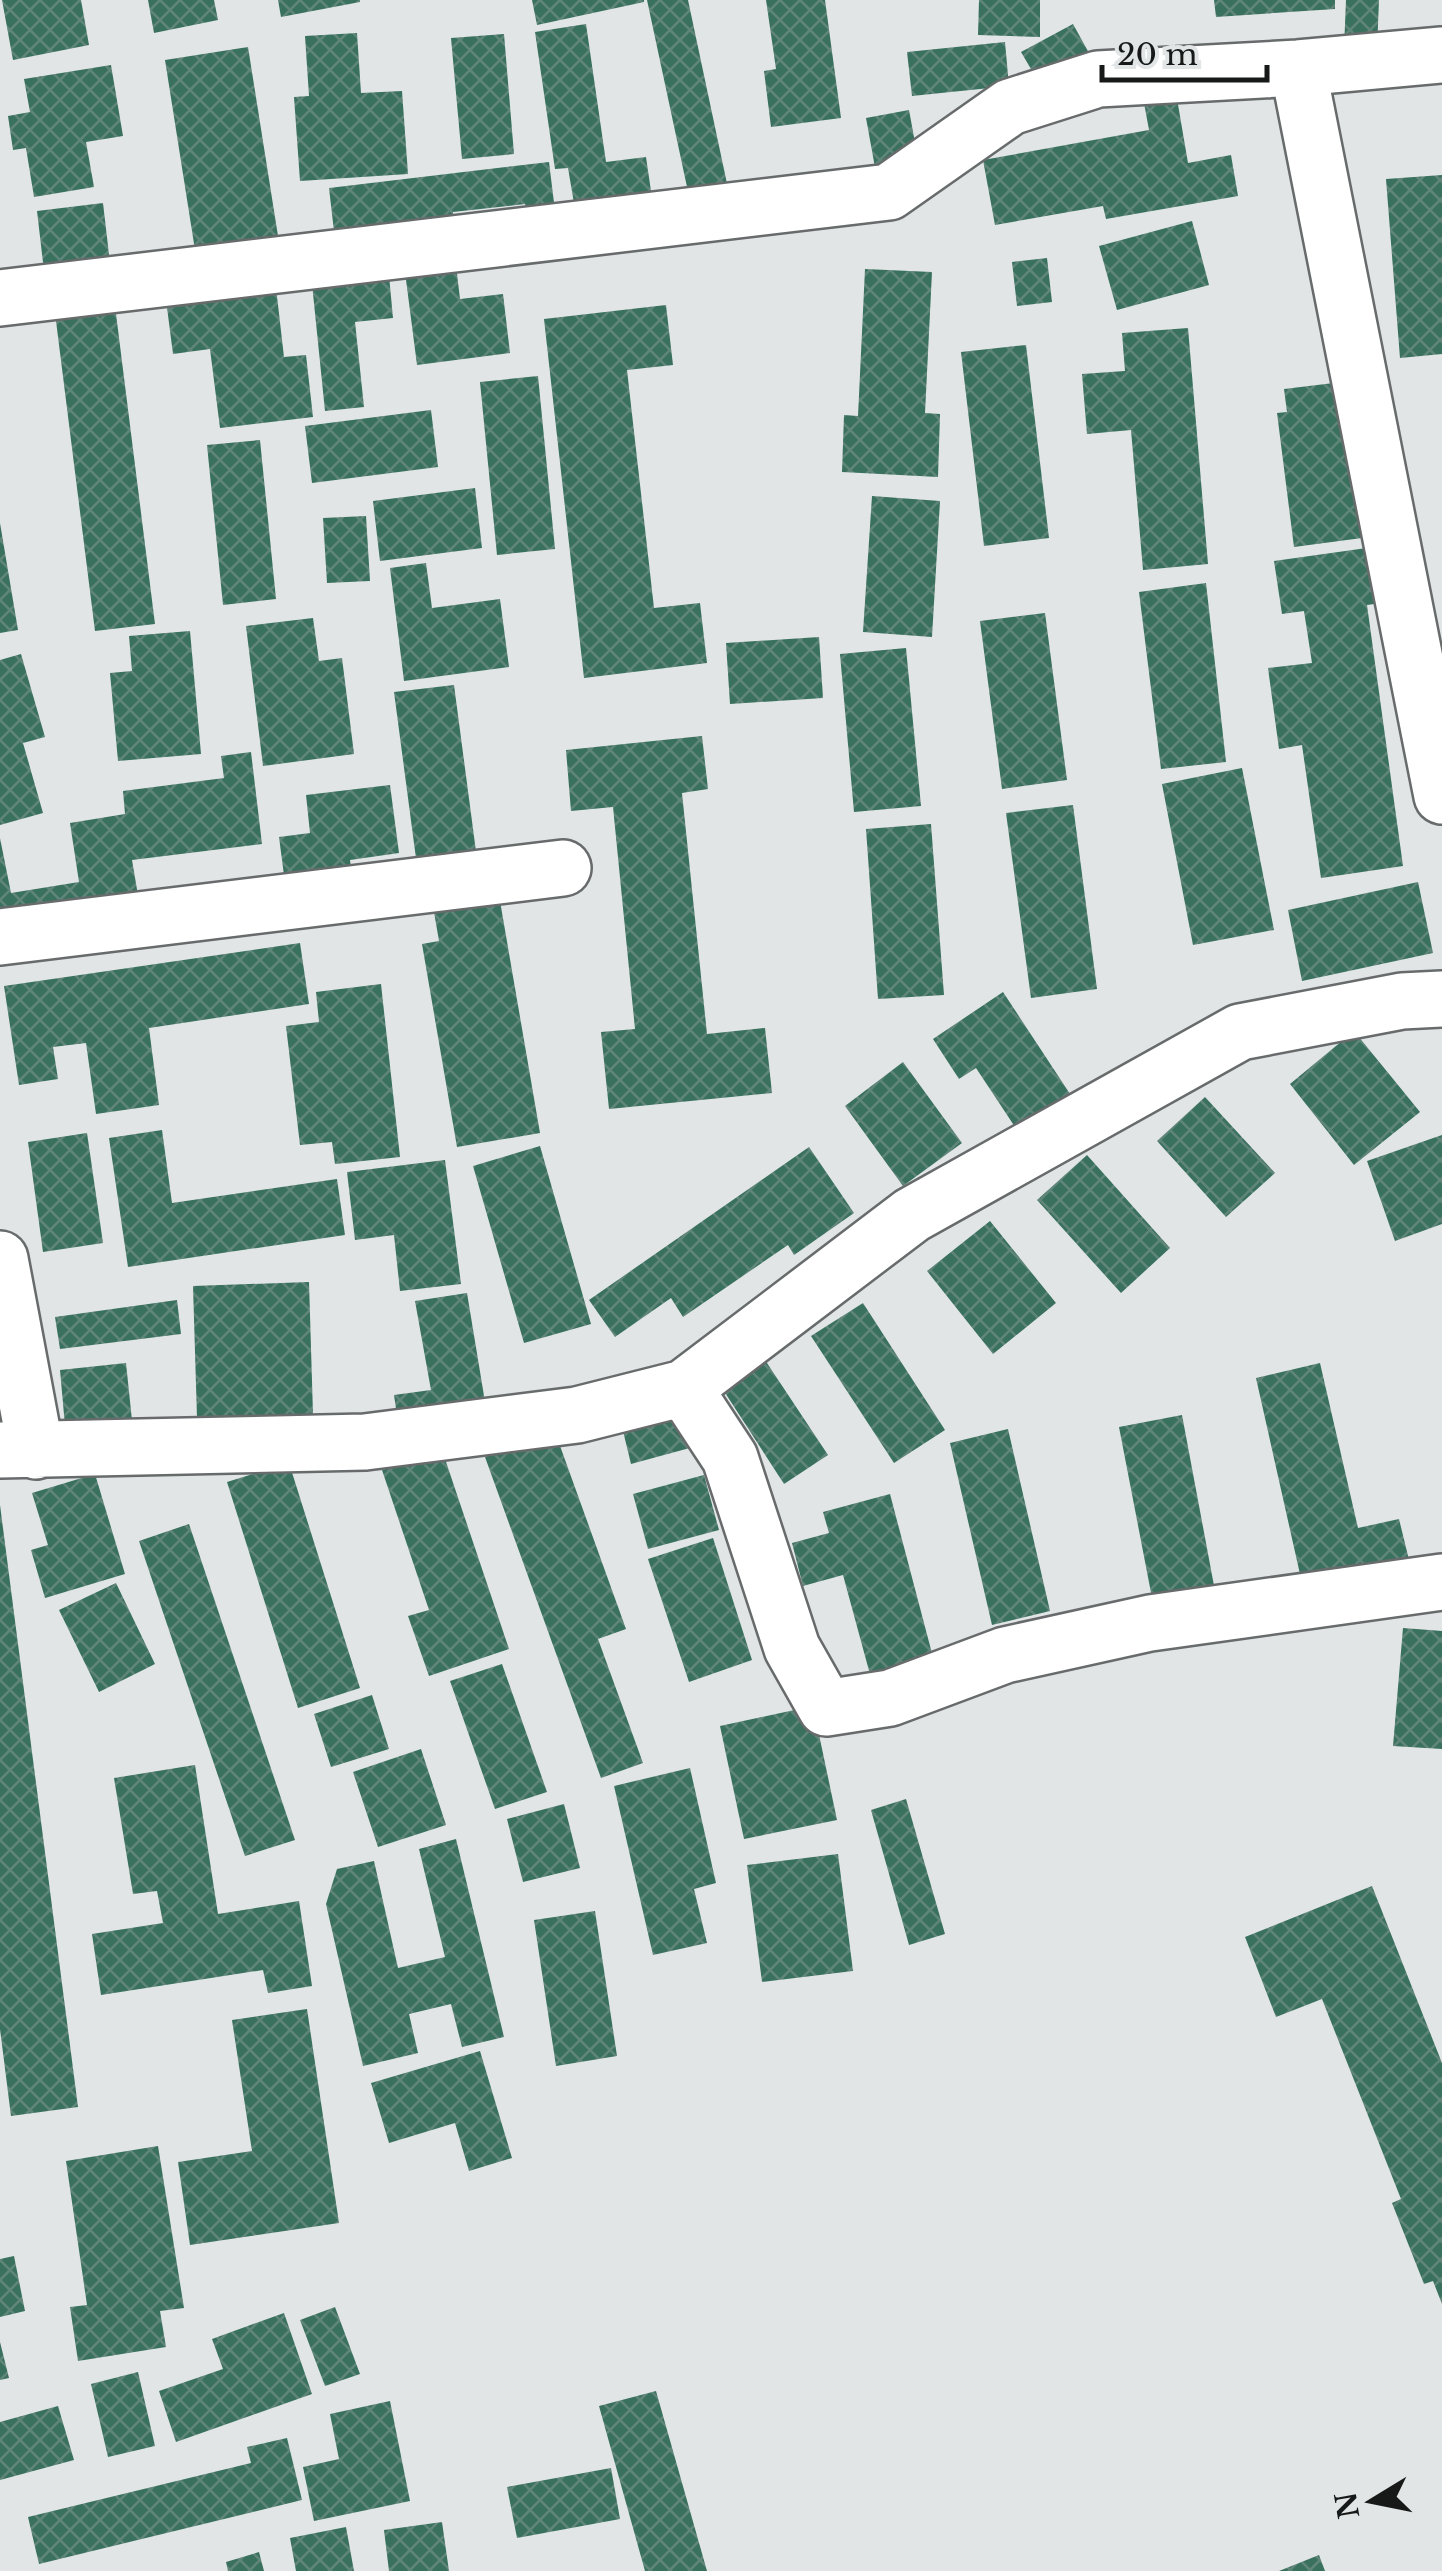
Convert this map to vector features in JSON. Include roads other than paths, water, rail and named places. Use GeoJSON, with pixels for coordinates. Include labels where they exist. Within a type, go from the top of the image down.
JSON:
{"type":"FeatureCollection","features":[{"type":"Feature","properties":{"kind":"street"},"geometry":{"type":"LineString","coordinates":[[0,298],[889,192],[1010,107],[1098,79],[1442,55]]}},
{"type":"Feature","properties":{"kind":"street"},"geometry":{"type":"LineString","coordinates":[[1298,68],[1442,796]]}},
{"type":"Feature","properties":{"kind":"street"},"geometry":{"type":"LineString","coordinates":[[0,937],[563,868]]}},
{"type":"Feature","properties":{"kind":"street"},"geometry":{"type":"LineString","coordinates":[[0,1259],[18,1451],[366,1442],[577,1415],[684,1388],[912,1215],[1240,1032],[1402,1001],[1442,999]]}},
{"type":"Feature","properties":{"kind":"street"},"geometry":{"type":"LineString","coordinates":[[684,1388],[730,1458],[792,1648],[826,1708],[890,1698],[1005,1655],[1150,1623],[1442,1582]]}}]}
